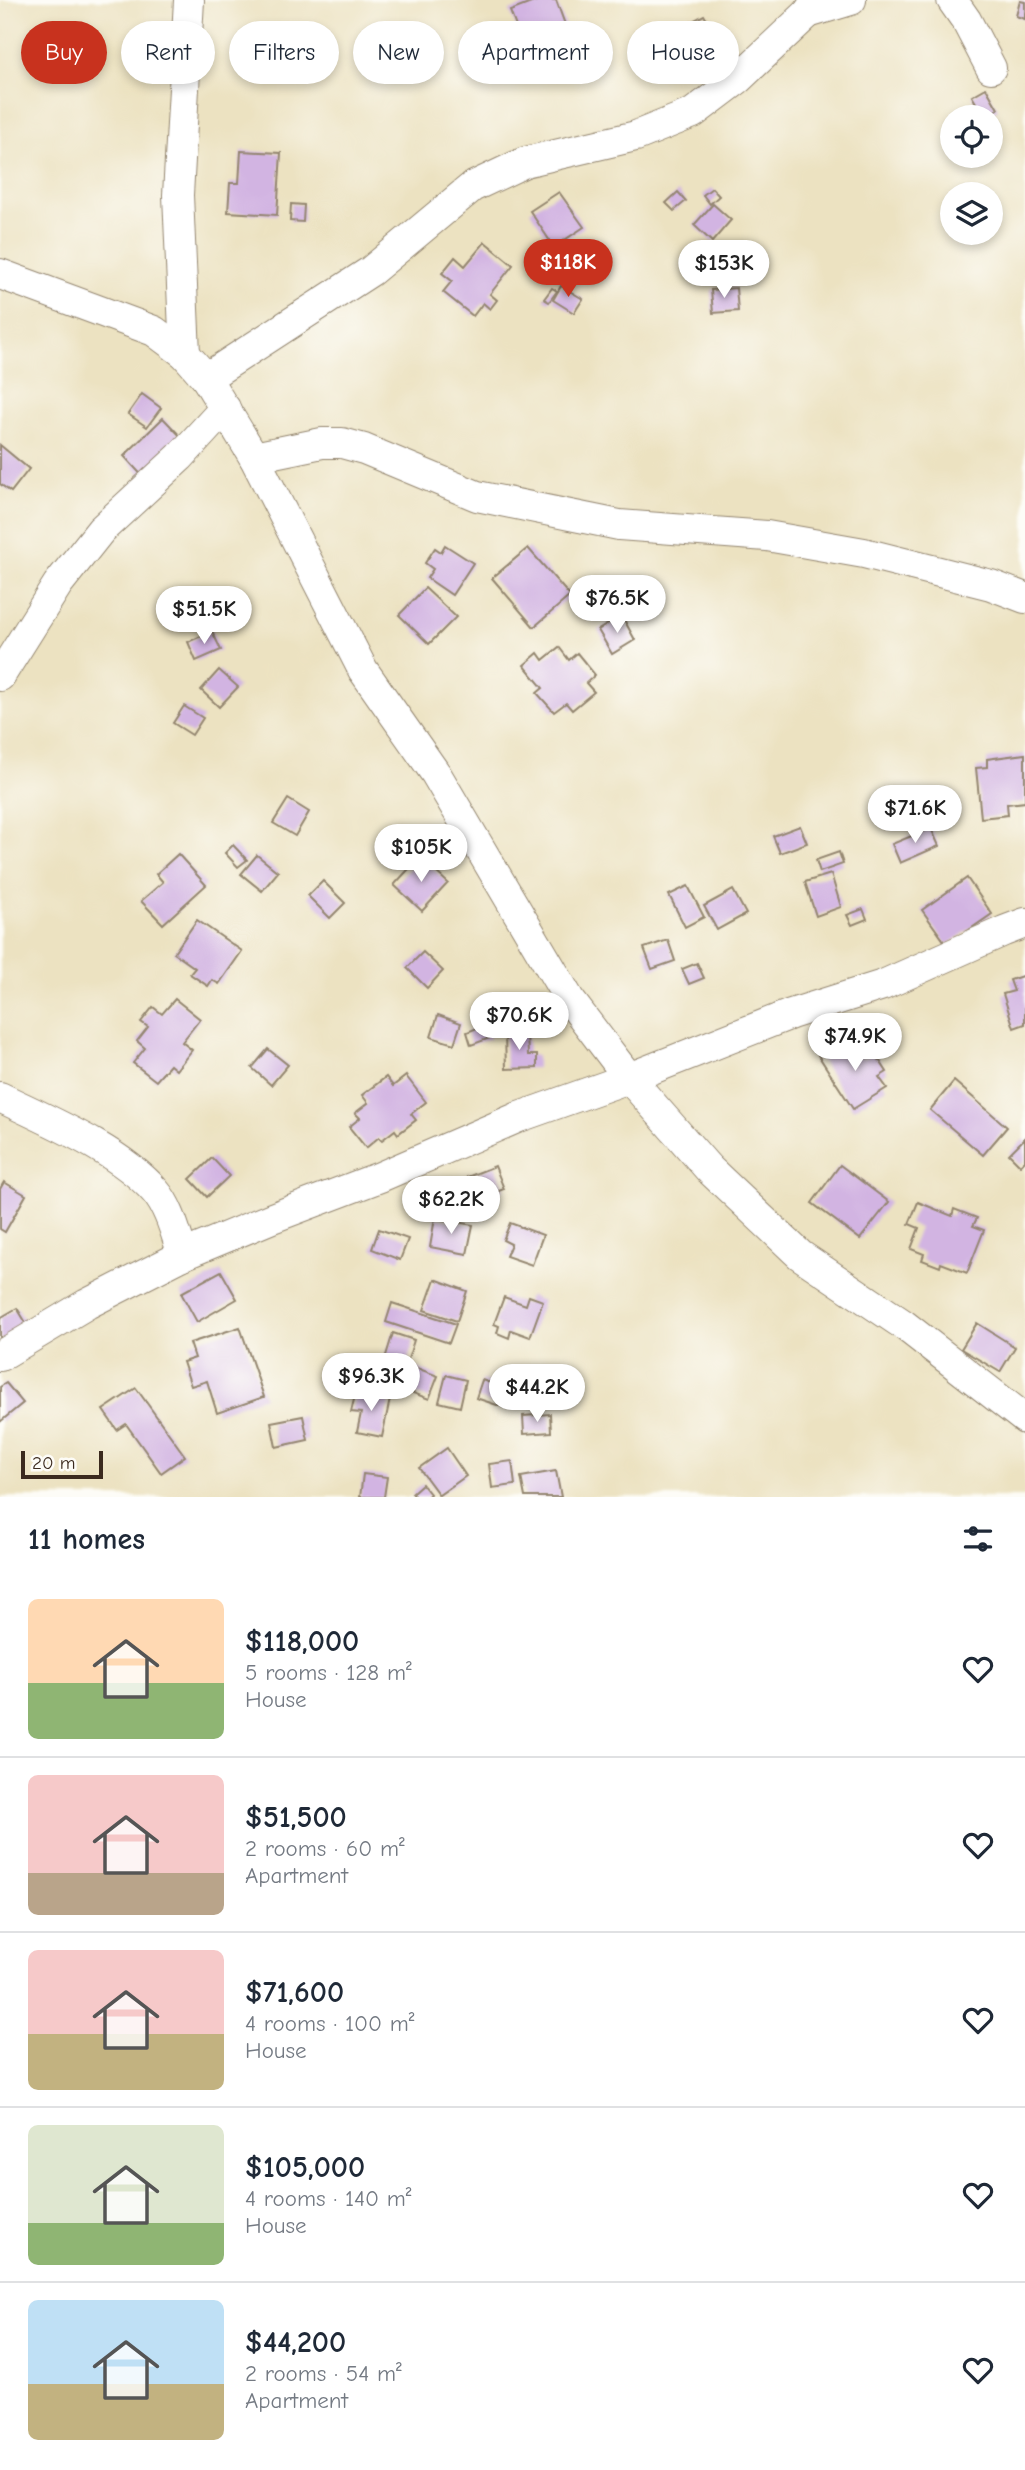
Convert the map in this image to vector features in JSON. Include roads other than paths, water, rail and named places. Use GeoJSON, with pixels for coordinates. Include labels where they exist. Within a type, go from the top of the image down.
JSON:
{"type":"FeatureCollection","features":[{"type":"Feature","properties":{"kind":"street"},"geometry":{"type":"LineString","coordinates":[[185,354],[178,195],[189,0]]}},
{"type":"Feature","properties":{"kind":"street"},"geometry":{"type":"LineString","coordinates":[[206,378],[371,271],[472,187],[525,162],[645,134],[693,113],[738,79],[812,7],[851,0]]}},
{"type":"Feature","properties":{"kind":"street"},"geometry":{"type":"LineString","coordinates":[[952,0],[966,20],[991,68]]}},
{"type":"Feature","properties":{"kind":"street"},"geometry":{"type":"LineString","coordinates":[[0,274],[154,331],[185,354],[206,378],[254,457],[363,670],[436,774],[569,999],[629,1078],[709,1169],[800,1255],[904,1325],[1025,1419]]}},
{"type":"Feature","properties":{"kind":"street"},"geometry":{"type":"LineString","coordinates":[[0,676],[58,584],[101,530],[180,457],[225,408]]}},
{"type":"Feature","properties":{"kind":"street"},"geometry":{"type":"LineString","coordinates":[[254,457],[322,443],[342,443],[364,449],[477,496],[619,525],[767,536],[864,553],[991,585],[1025,598]]}},
{"type":"Feature","properties":{"kind":"street"},"geometry":{"type":"LineString","coordinates":[[0,1356],[87,1304],[183,1255],[272,1217],[380,1177],[519,1117],[629,1078],[791,1014],[883,985],[1025,923]]}},
{"type":"Feature","properties":{"kind":"street"},"geometry":{"type":"LineString","coordinates":[[0,1097],[72,1133],[129,1167],[157,1193],[183,1255]]}}]}
